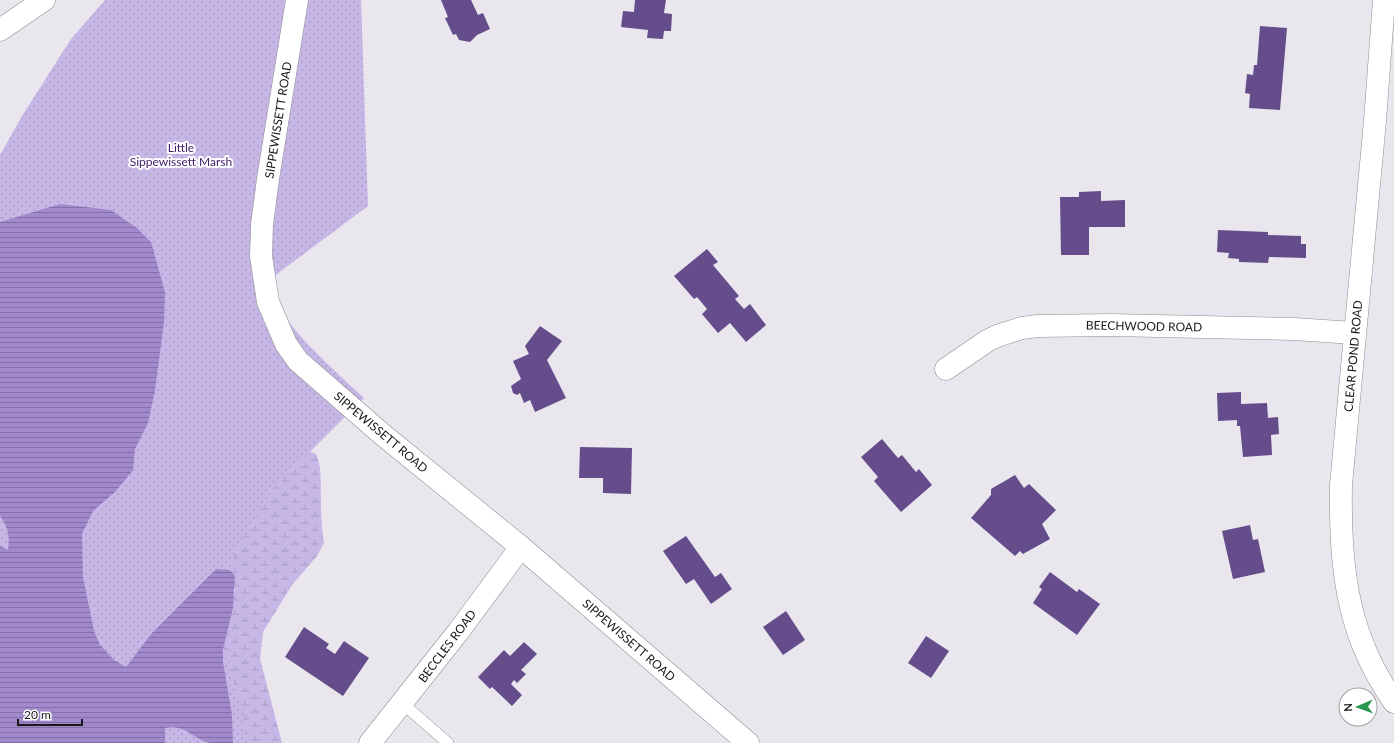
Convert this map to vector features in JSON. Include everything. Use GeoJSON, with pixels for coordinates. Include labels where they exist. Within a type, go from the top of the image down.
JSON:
{"type":"FeatureCollection","features":[{"type":"Feature","properties":{"kind":"street"},"geometry":{"type":"LineString","coordinates":[[0,30],[44,0]]}},
{"type":"Feature","properties":{"kind":"street","name":"SIPPEWISSETT ROAD"},"geometry":{"type":"LineString","coordinates":[[297,0],[262,225],[261,256],[268,302],[278,328],[298,361],[383,435],[521,547],[748,743]]}},
{"type":"Feature","properties":{"kind":"street","name":"CLEAR POND ROAD"},"geometry":{"type":"LineString","coordinates":[[1384,0],[1375,121],[1341,485],[1341,527],[1343,558],[1348,590],[1360,638],[1373,667],[1394,702]]}},
{"type":"Feature","properties":{"kind":"street","name":"BEECHWOOD ROAD"},"geometry":{"type":"LineString","coordinates":[[946,369],[987,341],[997,336],[1022,328],[1038,326],[1126,325],[1309,330],[1354,333]]}},
{"type":"Feature","properties":{"kind":"street","name":"BECCLES ROAD"},"geometry":{"type":"LineString","coordinates":[[370,743],[521,547]]}},
{"type":"Feature","properties":{"kind":"lane"},"geometry":{"type":"LineString","coordinates":[[402,703],[444,742]]}},
{"type":"Feature","properties":{"kind":"green space","name":"Little Sippewissett Marsh"},"geometry":{"type":"Polygon","coordinates":[[[105,0],[361,0],[368,206],[265,283],[273,299],[295,330],[322,359],[364,398],[272,490],[235,554],[213,611],[243,714],[247,743],[0,743],[0,155],[22,116],[71,39],[105,0]]]}},
{"type":"Feature","properties":{"kind":"green space"},"geometry":{"type":"Polygon","coordinates":[[[238,171],[306,450],[316,454],[320,466],[321,518],[324,543],[317,556],[292,585],[263,632],[260,659],[282,743],[233,743],[223,650],[235,589],[229,570],[238,171]]]}},
{"type":"Feature","properties":{"kind":"shaded area"},"geometry":{"type":"Polygon","coordinates":[[[60,204],[111,210],[137,228],[151,242],[165,292],[164,322],[155,390],[148,423],[135,449],[133,470],[116,491],[93,511],[82,534],[83,577],[94,631],[100,645],[114,660],[126,667],[152,633],[216,569],[229,570],[235,575],[233,608],[223,650],[223,662],[232,715],[233,743],[210,743],[199,739],[184,730],[173,727],[165,728],[165,743],[0,743],[0,546],[8,550],[9,540],[7,528],[0,516],[0,222],[60,204]]]}},
{"type":"Feature","properties":{"kind":"building"},"geometry":{"type":"Polygon","coordinates":[[[441,0],[471,0],[478,15],[483,13],[490,29],[477,35],[470,42],[459,40],[456,34],[453,35],[445,18],[448,17],[441,0]]]}},
{"type":"Feature","properties":{"kind":"building"},"geometry":{"type":"Polygon","coordinates":[[[635,0],[666,0],[664,13],[672,14],[671,31],[664,31],[663,39],[647,38],[648,30],[621,27],[623,11],[634,12],[635,0]]]}},
{"type":"Feature","properties":{"kind":"building"},"geometry":{"type":"Polygon","coordinates":[[[1260,26],[1287,28],[1280,110],[1249,108],[1250,94],[1245,93],[1247,74],[1253,75],[1254,65],[1257,65],[1260,26]]]}},
{"type":"Feature","properties":{"kind":"building"},"geometry":{"type":"Polygon","coordinates":[[[1101,191],[1101,201],[1125,200],[1125,227],[1089,227],[1089,255],[1061,255],[1060,197],[1079,197],[1079,192],[1101,191]]]}},
{"type":"Feature","properties":{"kind":"building"},"geometry":{"type":"Polygon","coordinates":[[[1218,230],[1268,232],[1268,235],[1301,236],[1301,244],[1306,244],[1306,258],[1269,257],[1268,263],[1239,262],[1239,259],[1228,258],[1229,253],[1217,252],[1218,230]]]}},
{"type":"Feature","properties":{"kind":"building"},"geometry":{"type":"Polygon","coordinates":[[[707,249],[718,262],[713,265],[739,296],[735,299],[744,309],[750,304],[766,325],[746,342],[730,323],[718,333],[702,314],[707,309],[697,297],[694,299],[674,276],[707,249]]]}},
{"type":"Feature","properties":{"kind":"building"},"geometry":{"type":"Polygon","coordinates":[[[540,326],[562,341],[547,360],[566,398],[535,412],[530,400],[524,403],[520,393],[517,395],[513,393],[511,386],[521,379],[513,361],[529,354],[525,346],[540,326]]]}},
{"type":"Feature","properties":{"kind":"building"},"geometry":{"type":"Polygon","coordinates":[[[1241,392],[1241,404],[1267,403],[1268,418],[1278,417],[1279,434],[1271,435],[1272,455],[1243,457],[1240,426],[1237,426],[1237,420],[1218,421],[1217,393],[1241,392]]]}},
{"type":"Feature","properties":{"kind":"building"},"geometry":{"type":"Polygon","coordinates":[[[882,439],[898,458],[902,455],[916,472],[919,469],[932,485],[901,512],[874,481],[878,477],[861,457],[882,439]]]}},
{"type":"Feature","properties":{"kind":"building"},"geometry":{"type":"Polygon","coordinates":[[[580,447],[632,448],[631,494],[603,493],[603,478],[579,478],[580,447]]]}},
{"type":"Feature","properties":{"kind":"building"},"geometry":{"type":"Polygon","coordinates":[[[1015,475],[1024,488],[1029,484],[1056,510],[1042,524],[1050,539],[1023,554],[1020,551],[1015,556],[971,518],[991,495],[991,489],[1015,475]]]}},
{"type":"Feature","properties":{"kind":"building"},"geometry":{"type":"Polygon","coordinates":[[[1250,525],[1253,540],[1258,539],[1265,572],[1233,579],[1222,531],[1250,525]]]}},
{"type":"Feature","properties":{"kind":"building"},"geometry":{"type":"Polygon","coordinates":[[[686,536],[715,577],[721,573],[732,589],[711,604],[694,579],[686,584],[663,551],[686,536]]]}},
{"type":"Feature","properties":{"kind":"building"},"geometry":{"type":"Polygon","coordinates":[[[1050,572],[1077,592],[1079,589],[1100,604],[1077,635],[1033,603],[1042,589],[1039,587],[1050,572]]]}},
{"type":"Feature","properties":{"kind":"building"},"geometry":{"type":"Polygon","coordinates":[[[786,611],[805,640],[783,655],[763,627],[786,611]]]}},
{"type":"Feature","properties":{"kind":"building"},"geometry":{"type":"Polygon","coordinates":[[[304,627],[329,644],[326,648],[335,654],[344,641],[369,658],[343,696],[285,657],[304,627]]]}},
{"type":"Feature","properties":{"kind":"building"},"geometry":{"type":"Polygon","coordinates":[[[926,636],[949,651],[931,678],[908,663],[926,636]]]}},
{"type":"Feature","properties":{"kind":"building"},"geometry":{"type":"Polygon","coordinates":[[[524,642],[537,654],[521,670],[526,674],[517,683],[514,680],[511,684],[522,695],[512,706],[492,687],[490,689],[478,677],[504,650],[510,656],[524,642]]]}}]}
